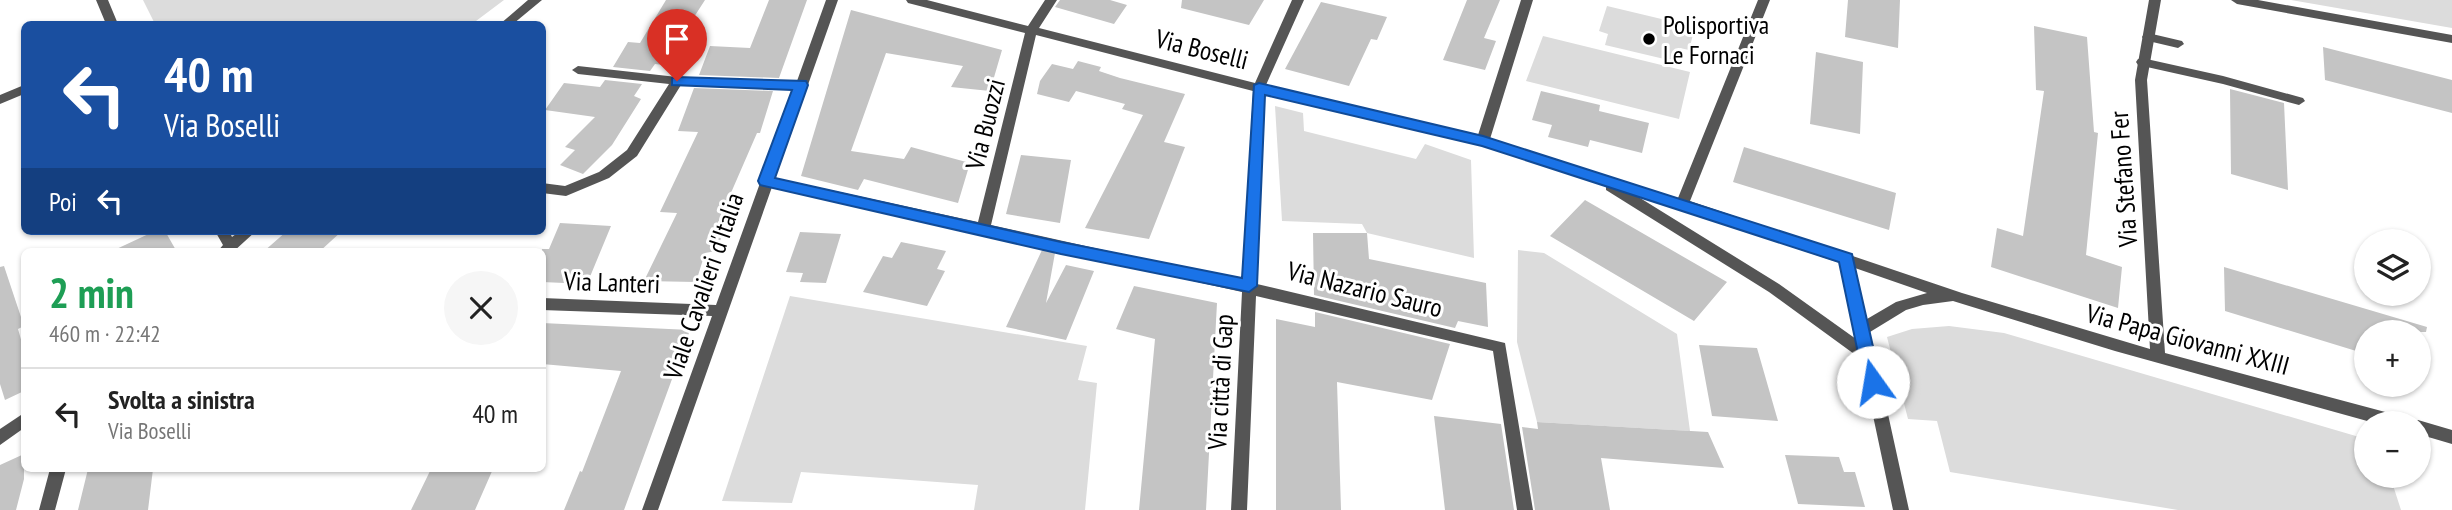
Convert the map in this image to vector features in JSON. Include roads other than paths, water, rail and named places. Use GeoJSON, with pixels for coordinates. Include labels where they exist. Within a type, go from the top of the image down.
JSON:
{"type":"FeatureCollection","features":[{"type":"Feature","properties":{"kind":"street"},"geometry":{"type":"LineString","coordinates":[[102,0],[111,21]]}},
{"type":"Feature","properties":{"kind":"street"},"geometry":{"type":"LineString","coordinates":[[510,21],[536,0]]}},
{"type":"Feature","properties":{"kind":"street","name":"Viale Cavalieri d'Italia"},"geometry":{"type":"LineString","coordinates":[[650,510],[832,0]]}},
{"type":"Feature","properties":{"kind":"street","name":"Via Boselli"},"geometry":{"type":"LineString","coordinates":[[912,0],[1259,88],[1483,141],[1682,204],[1960,298]]}},
{"type":"Feature","properties":{"kind":"street","name":"Via Buozzi"},"geometry":{"type":"LineString","coordinates":[[983,229],[1031,31],[1051,0]]}},
{"type":"Feature","properties":{"kind":"street"},"geometry":{"type":"LineString","coordinates":[[1259,88],[1298,0]]}},
{"type":"Feature","properties":{"kind":"street"},"geometry":{"type":"LineString","coordinates":[[1483,141],[1527,0]]}},
{"type":"Feature","properties":{"kind":"street"},"geometry":{"type":"LineString","coordinates":[[1682,204],[1764,0]]}},
{"type":"Feature","properties":{"kind":"street","name":"Via Stefano Fer"},"geometry":{"type":"LineString","coordinates":[[2155,0],[2141,79],[2158,357]]}},
{"type":"Feature","properties":{"kind":"street"},"geometry":{"type":"LineString","coordinates":[[2236,0],[2452,39]]}},
{"type":"Feature","properties":{"kind":"street"},"geometry":{"type":"LineString","coordinates":[[2148,37],[2178,44]]}},
{"type":"Feature","properties":{"kind":"street"},"geometry":{"type":"LineString","coordinates":[[2142,62],[2299,101]]}},
{"type":"Feature","properties":{"kind":"street"},"geometry":{"type":"LineString","coordinates":[[578,71],[677,81],[801,85]]}},
{"type":"Feature","properties":{"kind":"street"},"geometry":{"type":"LineString","coordinates":[[546,188],[566,191],[604,175],[632,153],[677,81]]}},
{"type":"Feature","properties":{"kind":"street","name":"Via città di Gap"},"geometry":{"type":"LineString","coordinates":[[1239,510],[1259,88]]}},
{"type":"Feature","properties":{"kind":"street"},"geometry":{"type":"LineString","coordinates":[[0,100],[21,90]]}},
{"type":"Feature","properties":{"kind":"street"},"geometry":{"type":"LineString","coordinates":[[1589,174],[1770,283],[1821,318],[1867,356]]}},
{"type":"Feature","properties":{"kind":"street","name":"Via Nazario Sauro"},"geometry":{"type":"LineString","coordinates":[[766,181],[1249,286],[1500,347],[1525,510]]}},
{"type":"Feature","properties":{"kind":"street"},"geometry":{"type":"LineString","coordinates":[[228,248],[244,235]]}},
{"type":"Feature","properties":{"kind":"street"},"geometry":{"type":"LineString","coordinates":[[1846,258],[1860,331],[1902,510]]}},
{"type":"Feature","properties":{"kind":"street"},"geometry":{"type":"LineString","coordinates":[[1860,331],[1880,316],[1914,300],[1933,297],[1960,298]]}},
{"type":"Feature","properties":{"kind":"street","name":"Via Papa Giovanni XXIII"},"geometry":{"type":"LineString","coordinates":[[1960,298],[2158,357],[2356,411]]}},
{"type":"Feature","properties":{"kind":"street","name":"Via Lanteri"},"geometry":{"type":"LineString","coordinates":[[546,304],[721,311]]}},
{"type":"Feature","properties":{"kind":"street"},"geometry":{"type":"LineString","coordinates":[[0,438],[21,422]]}},
{"type":"Feature","properties":{"kind":"street"},"geometry":{"type":"LineString","coordinates":[[2431,430],[2452,436]]}},
{"type":"Feature","properties":{"kind":"street"},"geometry":{"type":"LineString","coordinates":[[47,510],[57,472]]}},
{"type":"Feature","properties":{"kind":"place","name":"Polisportiva Le Fornaci"},"geometry":{"type":"Point","coordinates":[1649,39]}}]}
